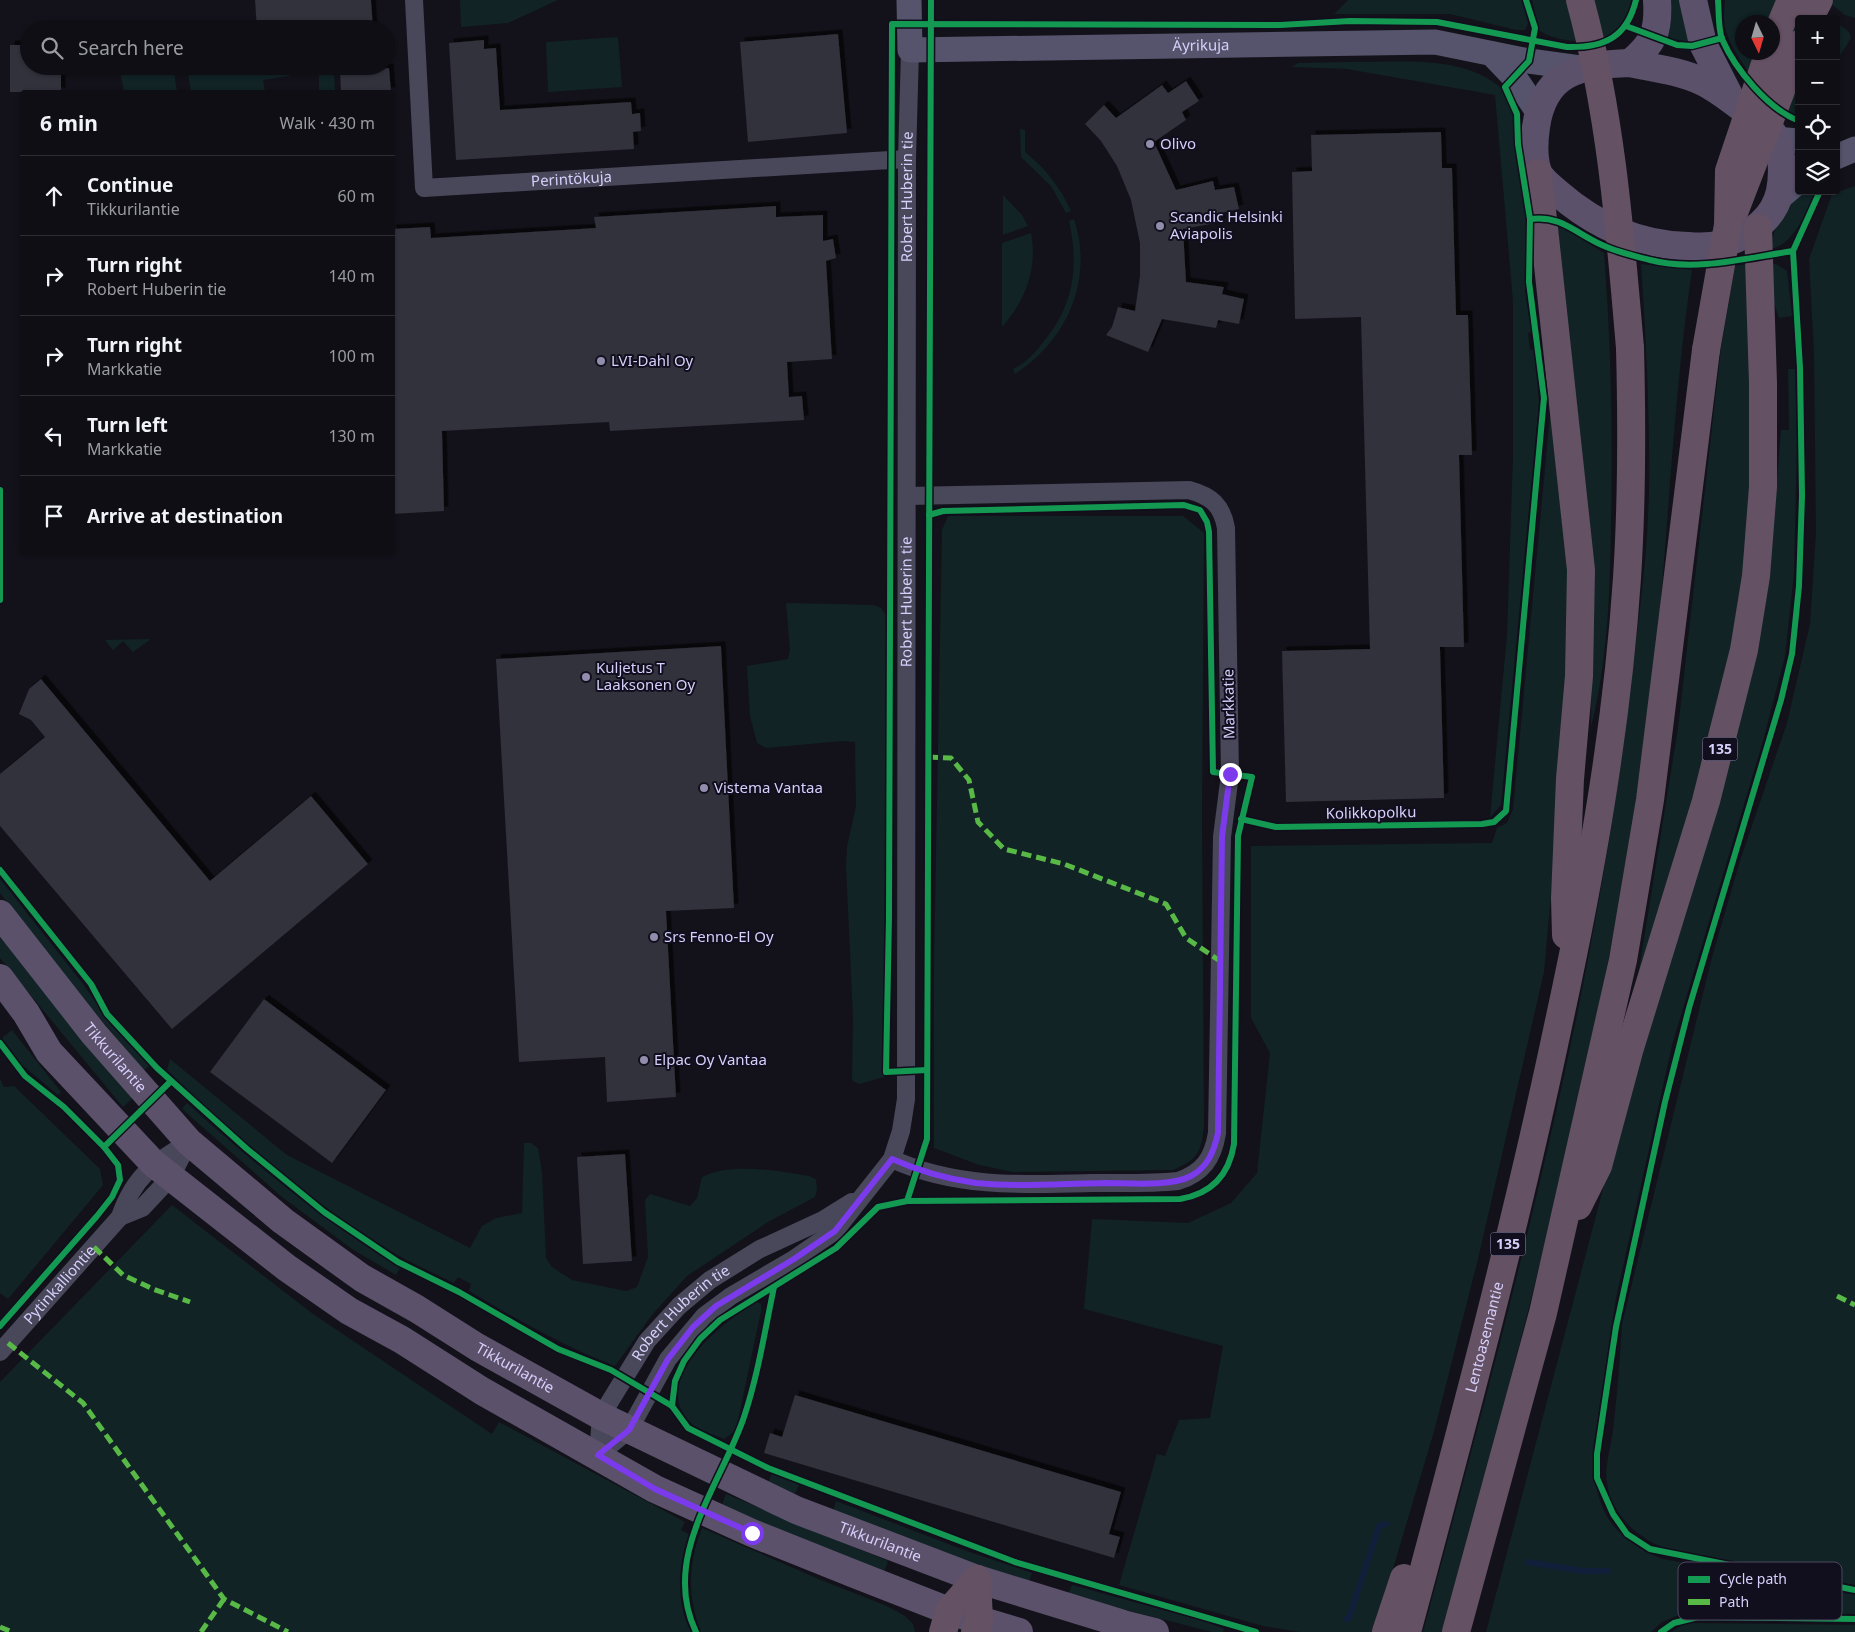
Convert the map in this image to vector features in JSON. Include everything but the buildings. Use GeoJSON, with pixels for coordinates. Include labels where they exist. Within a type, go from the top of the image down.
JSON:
{"type":"FeatureCollection","features":[{"type":"Feature","properties":{"kind":"highway"},"geometry":{"type":"LineString","coordinates":[[1568,982],[1588,886],[1620,654],[1627,579],[1632,430],[1630,348],[1618,196],[1602,98],[1580,0]]}},
{"type":"Feature","properties":{"kind":"highway"},"geometry":{"type":"LineString","coordinates":[[1780,27],[1792,0]]}},
{"type":"Feature","properties":{"kind":"highway"},"geometry":{"type":"LineString","coordinates":[[1811,15],[1819,0]]}},
{"type":"Feature","properties":{"kind":"highway"},"geometry":{"type":"LineString","coordinates":[[1728,225],[1795,54]]}},
{"type":"Feature","properties":{"kind":"highway"},"geometry":{"type":"LineString","coordinates":[[1558,1248],[1623,960],[1650,800],[1706,350],[1728,225],[1729,171],[1766,60]]}},
{"type":"Feature","properties":{"kind":"highway","name":"135"},"geometry":{"type":"LineString","coordinates":[[1538,173],[1581,570],[1580,676],[1570,779],[1565,898],[1568,982]]}},
{"type":"Feature","properties":{"kind":"highway","name":"135"},"geometry":{"type":"LineString","coordinates":[[1458,1629],[1495,1494],[1558,1248],[1598,1166],[1629,1051],[1706,801],[1744,650],[1756,576],[1763,487],[1763,384],[1758,228]]}},
{"type":"Feature","properties":{"kind":"highway","name":"Lentoasemantie"},"geometry":{"type":"LineString","coordinates":[[1407,1632],[1509,1241],[1568,982]]}},
{"type":"Feature","properties":{"kind":"highway"},"geometry":{"type":"LineString","coordinates":[[1386,1632],[1404,1578],[1441,1505]]}},
{"type":"Feature","properties":{"kind":"highway"},"geometry":{"type":"LineString","coordinates":[[946,1621],[977,1579]]}},
{"type":"Feature","properties":{"kind":"highway"},"geometry":{"type":"LineString","coordinates":[[977,1579],[977,1626]]}},
{"type":"Feature","properties":{"kind":"main road"},"geometry":{"type":"LineString","coordinates":[[1630,63],[1642,53],[1654,36],[1659,23],[1658,0]]}},
{"type":"Feature","properties":{"kind":"main road"},"geometry":{"type":"LineString","coordinates":[[1694,0],[1703,44],[1731,99]]}},
{"type":"Feature","properties":{"kind":"main road"},"geometry":{"type":"LineString","coordinates":[[1538,173],[1564,199],[1589,218],[1614,231],[1658,244],[1701,247],[1719,245],[1758,228],[1789,190],[1782,180],[1788,140],[1731,99],[1701,81],[1665,70],[1630,63]]}},
{"type":"Feature","properties":{"kind":"main road","name":"135"},"geometry":{"type":"LineString","coordinates":[[1538,173],[1533,144],[1538,112],[1549,90],[1564,76],[1580,68],[1596,64],[1630,63]]}},
{"type":"Feature","properties":{"kind":"main road","name":"Tikkurilantie"},"geometry":{"type":"LineString","coordinates":[[0,914],[94,1034],[189,1142],[283,1221],[362,1278],[417,1309],[477,1347],[601,1416],[796,1510],[977,1579],[1155,1632]]}},
{"type":"Feature","properties":{"kind":"main road"},"geometry":{"type":"LineString","coordinates":[[0,978],[26,1014],[49,1052],[162,1170],[287,1268],[349,1311],[402,1340],[482,1391],[655,1489],[946,1621],[1019,1632]]}},
{"type":"Feature","properties":{"kind":"street","name":"Perintökuja"},"geometry":{"type":"LineString","coordinates":[[414,0],[424,188],[907,159]]}},
{"type":"Feature","properties":{"kind":"street","name":"Robert Huberin tie"},"geometry":{"type":"LineString","coordinates":[[598,1455],[629,1430],[668,1359],[693,1327],[716,1306],[794,1259],[835,1231],[892,1159],[901,1131],[906,1099],[907,159],[910,50],[909,0]]}},
{"type":"Feature","properties":{"kind":"street","name":"Äyrikuja"},"geometry":{"type":"LineString","coordinates":[[910,50],[1435,42],[1492,54],[1580,68]]}},
{"type":"Feature","properties":{"kind":"street"},"geometry":{"type":"LineString","coordinates":[[1492,54],[1515,78],[1538,112]]}},
{"type":"Feature","properties":{"kind":"street"},"geometry":{"type":"LineString","coordinates":[[1840,142],[1855,144]]}},
{"type":"Feature","properties":{"kind":"street"},"geometry":{"type":"LineString","coordinates":[[1840,155],[1855,148]]}},
{"type":"Feature","properties":{"kind":"street","name":"Markkatie"},"geometry":{"type":"LineString","coordinates":[[892,1159],[918,1171],[976,1183],[1166,1182],[1189,1177],[1206,1165],[1218,1133],[1222,837],[1230,774],[1226,528],[1220,507],[1212,499],[1189,490],[908,496]]}},
{"type":"Feature","properties":{"kind":"street","name":"Pytinkalliontie"},"geometry":{"type":"LineString","coordinates":[[0,1352],[120,1217],[127,1196],[162,1170],[189,1142]]}},
{"type":"Feature","properties":{"kind":"street","name":"Robert Huberin tie"},"geometry":{"type":"LineString","coordinates":[[598,1455],[601,1416],[647,1340],[679,1306],[698,1290],[760,1249],[823,1220],[866,1194]]}},
{"type":"Feature","properties":{"kind":"shaded area"},"geometry":{"type":"Polygon","coordinates":[[[460,0],[558,0],[508,23],[461,27],[460,0]]]}},
{"type":"Feature","properties":{"kind":"shaded area"},"geometry":{"type":"Polygon","coordinates":[[[1348,0],[1522,0],[1528,24],[1525,30],[1516,30],[1450,14],[1334,14],[1348,0]]]}},
{"type":"Feature","properties":{"kind":"shaded area"},"geometry":{"type":"Polygon","coordinates":[[[1532,0],[1631,0],[1627,17],[1619,28],[1598,39],[1572,41],[1548,35],[1539,30],[1532,0]]]}},
{"type":"Feature","properties":{"kind":"shaded area"},"geometry":{"type":"Polygon","coordinates":[[[1668,0],[1684,0],[1690,42],[1673,39],[1663,34],[1668,0]]]}},
{"type":"Feature","properties":{"kind":"shaded area"},"geometry":{"type":"Polygon","coordinates":[[[1725,0],[1809,0],[1828,15],[1795,15],[1795,114],[1777,103],[1755,80],[1741,60],[1780,60],[1780,15],[1735,15],[1735,51],[1726,31],[1724,20],[1725,0]]]}},
{"type":"Feature","properties":{"kind":"shaded area"},"geometry":{"type":"Polygon","coordinates":[[[1834,0],[1855,0],[1855,18],[1845,15],[1831,4],[1834,0]]]}},
{"type":"Feature","properties":{"kind":"shaded area"},"geometry":{"type":"Polygon","coordinates":[[[1840,25],[1849,32],[1851,38],[1840,56],[1840,25]]]}},
{"type":"Feature","properties":{"kind":"shaded area"},"geometry":{"type":"Polygon","coordinates":[[[618,37],[622,87],[548,92],[546,42],[618,37]]]}},
{"type":"Feature","properties":{"kind":"shaded area"},"geometry":{"type":"Polygon","coordinates":[[[1427,62],[1467,69],[1485,77],[1501,88],[1507,97],[1512,112],[1523,172],[1527,221],[1525,288],[1532,332],[1528,333],[1530,350],[1534,349],[1539,402],[1501,805],[1490,817],[1507,635],[1513,457],[1513,301],[1495,95],[1347,69],[1292,67],[1298,63],[1427,62]]]}},
{"type":"Feature","properties":{"kind":"shaded area"},"geometry":{"type":"Polygon","coordinates":[[[121,75],[174,75],[177,90],[124,90],[121,75]]]}},
{"type":"Feature","properties":{"kind":"shaded area"},"geometry":{"type":"Polygon","coordinates":[[[188,75],[289,75],[263,80],[265,90],[191,90],[188,75]]]}},
{"type":"Feature","properties":{"kind":"shaded area"},"geometry":{"type":"Polygon","coordinates":[[[319,75],[334,75],[335,90],[319,90],[319,75]]]}},
{"type":"Feature","properties":{"kind":"shaded area"},"geometry":{"type":"Polygon","coordinates":[[[1020,129],[1025,130],[1025,152],[1052,179],[1071,211],[1066,213],[1051,186],[1021,157],[1020,129]]]}},
{"type":"Feature","properties":{"kind":"shaded area"},"geometry":{"type":"Polygon","coordinates":[[[1855,186],[1855,1585],[1842,1582],[1842,1562],[1737,1562],[1665,1548],[1655,1544],[1635,1531],[1620,1515],[1609,1494],[1606,1477],[1616,1404],[1622,1324],[1712,957],[1740,861],[1787,723],[1810,624],[1816,533],[1814,353],[1809,259],[1832,195],[1840,195],[1840,191],[1855,186]]]}},
{"type":"Feature","properties":{"kind":"shaded area"},"geometry":{"type":"Polygon","coordinates":[[[1003,195],[1022,215],[1028,226],[1003,235],[1003,195]]]}},
{"type":"Feature","properties":{"kind":"shaded area"},"geometry":{"type":"Polygon","coordinates":[[[1797,195],[1813,195],[1803,218],[1792,235],[1778,247],[1769,249],[1779,217],[1797,195]]]}},
{"type":"Feature","properties":{"kind":"shaded area"},"geometry":{"type":"Polygon","coordinates":[[[1074,219],[1081,264],[1078,286],[1072,307],[1062,326],[1049,344],[1015,374],[1013,369],[1030,357],[1054,328],[1068,299],[1072,284],[1074,253],[1069,221],[1074,219]]]}},
{"type":"Feature","properties":{"kind":"shaded area"},"geometry":{"type":"Polygon","coordinates":[[[1551,224],[1562,227],[1604,253],[1611,388],[1611,548],[1605,651],[1591,727],[1592,627],[1551,224]]]}},
{"type":"Feature","properties":{"kind":"shaded area"},"geometry":{"type":"Polygon","coordinates":[[[1031,233],[1033,259],[1028,284],[1017,306],[1002,327],[1002,243],[1031,233]]]}},
{"type":"Feature","properties":{"kind":"shaded area"},"geometry":{"type":"Polygon","coordinates":[[[1766,263],[1776,264],[1787,271],[1792,316],[1779,318],[1769,288],[1766,263]]]}},
{"type":"Feature","properties":{"kind":"shaded area"},"geometry":{"type":"Polygon","coordinates":[[[1641,264],[1692,270],[1678,393],[1651,701],[1643,762],[1604,982],[1556,1200],[1529,1308],[1444,1632],[1423,1632],[1514,1287],[1542,1171],[1592,939],[1612,822],[1638,623],[1648,515],[1648,404],[1641,264]]]}},
{"type":"Feature","properties":{"kind":"shaded area"},"geometry":{"type":"Polygon","coordinates":[[[1748,264],[1754,309],[1751,554],[1711,746],[1637,982],[1678,728],[1721,348],[1735,266],[1748,264]]]}},
{"type":"Feature","properties":{"kind":"shaded area"},"geometry":{"type":"Polygon","coordinates":[[[1788,369],[1795,369],[1797,439],[1794,573],[1785,656],[1763,741],[1672,1045],[1616,1298],[1593,1450],[1594,1470],[1601,1504],[1617,1530],[1629,1541],[1645,1551],[1663,1559],[1679,1562],[1678,1615],[1662,1622],[1651,1632],[1486,1632],[1771,553],[1781,430],[1789,430],[1788,369]]]}},
{"type":"Feature","properties":{"kind":"shaded area"},"geometry":{"type":"Polygon","coordinates":[[[1551,404],[1570,592],[1564,752],[1544,972],[1478,1259],[1435,1428],[1374,1632],[1300,1632],[1263,1626],[1119,1585],[1157,1454],[1165,1456],[1179,1420],[1210,1418],[1223,1346],[1084,1309],[1092,1219],[1188,1223],[1231,1203],[1257,1173],[1270,1053],[1251,1018],[1251,846],[1492,843],[1497,828],[1507,823],[1513,809],[1551,404]]]}},
{"type":"Feature","properties":{"kind":"shaded area"},"geometry":{"type":"Polygon","coordinates":[[[948,516],[1183,516],[1204,533],[1202,815],[1204,1125],[1202,1142],[1197,1154],[1182,1166],[1173,1170],[1013,1172],[979,1165],[934,1148],[934,966],[942,530],[948,516]]]}},
{"type":"Feature","properties":{"kind":"shaded area"},"geometry":{"type":"Polygon","coordinates":[[[786,603],[874,605],[881,608],[886,615],[884,1077],[859,1084],[853,1081],[852,1078],[853,1017],[846,867],[847,847],[856,806],[855,742],[842,741],[766,748],[757,743],[750,716],[747,666],[788,659],[790,650],[786,603]]]}},
{"type":"Feature","properties":{"kind":"shaded area"},"geometry":{"type":"Polygon","coordinates":[[[151,639],[133,652],[123,641],[113,650],[105,640],[151,639]]]}},
{"type":"Feature","properties":{"kind":"shaded area"},"geometry":{"type":"Polygon","coordinates":[[[0,879],[83,984],[111,1025],[149,1066],[144,1070],[89,1006],[0,893],[0,879]]]}},
{"type":"Feature","properties":{"kind":"shaded area"},"geometry":{"type":"Polygon","coordinates":[[[0,935],[134,1097],[123,1107],[0,958],[0,935]]]}},
{"type":"Feature","properties":{"kind":"shaded area"},"geometry":{"type":"Polygon","coordinates":[[[12,1030],[61,1092],[58,1095],[20,1063],[2,1038],[12,1030]]]}},
{"type":"Feature","properties":{"kind":"shaded area"},"geometry":{"type":"Polygon","coordinates":[[[170,1059],[287,1155],[470,1248],[482,1226],[496,1218],[522,1213],[524,1143],[531,1143],[538,1148],[542,1172],[546,1258],[552,1267],[572,1280],[626,1291],[637,1287],[648,1257],[645,1200],[650,1194],[690,1206],[697,1198],[702,1177],[713,1172],[740,1169],[769,1170],[809,1176],[816,1179],[817,1189],[815,1197],[768,1222],[687,1276],[652,1315],[615,1366],[558,1341],[504,1312],[469,1291],[471,1284],[458,1277],[454,1283],[409,1261],[325,1207],[270,1164],[217,1118],[167,1070],[170,1059]]]}},
{"type":"Feature","properties":{"kind":"shaded area"},"geometry":{"type":"Polygon","coordinates":[[[0,1079],[4,1087],[14,1086],[100,1169],[103,1185],[8,1299],[0,1293],[0,1079]]]}},
{"type":"Feature","properties":{"kind":"shaded area"},"geometry":{"type":"Polygon","coordinates":[[[187,1103],[238,1148],[316,1211],[400,1268],[396,1275],[352,1249],[282,1197],[182,1109],[187,1103]]]}},
{"type":"Feature","properties":{"kind":"shaded area"},"geometry":{"type":"Polygon","coordinates":[[[172,1205],[313,1314],[492,1434],[499,1422],[685,1522],[681,1530],[689,1534],[682,1558],[680,1596],[682,1608],[691,1632],[0,1632],[0,1382],[172,1205]]]}},
{"type":"Feature","properties":{"kind":"shaded area"},"geometry":{"type":"Polygon","coordinates":[[[757,1302],[761,1304],[761,1311],[736,1430],[724,1439],[703,1430],[688,1420],[678,1400],[680,1383],[687,1366],[698,1350],[728,1321],[757,1302]]]}},
{"type":"Feature","properties":{"kind":"shaded area"},"geometry":{"type":"Polygon","coordinates":[[[772,1473],[799,1485],[795,1494],[768,1482],[772,1473]]]}},
{"type":"Feature","properties":{"kind":"shaded area"},"geometry":{"type":"Polygon","coordinates":[[[726,1494],[888,1561],[883,1575],[721,1507],[726,1494]]]}},
{"type":"Feature","properties":{"kind":"shaded area"},"geometry":{"type":"Polygon","coordinates":[[[836,1501],[964,1550],[1032,1573],[1029,1582],[951,1556],[833,1511],[836,1501]]]}},
{"type":"Feature","properties":{"kind":"shaded area"},"geometry":{"type":"Polygon","coordinates":[[[702,1528],[821,1580],[887,1606],[905,1616],[913,1624],[915,1632],[701,1632],[693,1606],[691,1580],[694,1554],[702,1528]]]}},
{"type":"Feature","properties":{"kind":"shaded area"},"geometry":{"type":"Polygon","coordinates":[[[1072,1585],[1207,1622],[1224,1629],[1223,1632],[1212,1632],[1068,1595],[1072,1585]]]}},
{"type":"Feature","properties":{"kind":"shaded area"},"geometry":{"type":"Polygon","coordinates":[[[1842,1593],[1855,1595],[1855,1614],[1842,1614],[1842,1593]]]}},
{"type":"Feature","properties":{"kind":"shaded area"},"geometry":{"type":"Polygon","coordinates":[[[1686,1623],[1855,1625],[1855,1632],[1671,1632],[1686,1623]]]}},
{"type":"Feature","properties":{"kind":"waterway"},"geometry":{"type":"LineString","coordinates":[[1346,1619],[1349,1618],[1379,1526],[1386,1524]]}},
{"type":"Feature","properties":{"kind":"waterway"},"geometry":{"type":"LineString","coordinates":[[1528,1562],[1583,1571],[1608,1571]]}},
{"type":"Feature","properties":{"kind":"marked path"},"geometry":{"type":"LineString","coordinates":[[928,757],[951,758],[969,780],[978,822],[1004,849],[1064,864],[1166,904],[1186,938],[1220,961]]}},
{"type":"Feature","properties":{"kind":"marked path"},"geometry":{"type":"LineString","coordinates":[[94,1247],[123,1275],[153,1289],[190,1302]]}},
{"type":"Feature","properties":{"kind":"marked path"},"geometry":{"type":"LineString","coordinates":[[1837,1296],[1855,1305]]}},
{"type":"Feature","properties":{"kind":"marked path"},"geometry":{"type":"LineString","coordinates":[[8,1343],[83,1403],[224,1599],[288,1632]]}},
{"type":"Feature","properties":{"kind":"marked path"},"geometry":{"type":"LineString","coordinates":[[201,1632],[224,1599]]}},
{"type":"Feature","properties":{"kind":"marked path"},"geometry":{"type":"LineString","coordinates":[[0,1627],[12,1632]]}},
{"type":"Feature","properties":{"kind":"cycle path"},"geometry":{"type":"LineString","coordinates":[[672,1406],[675,1381],[684,1361],[700,1339],[720,1320],[836,1248],[878,1207],[907,1201],[927,1139],[931,0]]}},
{"type":"Feature","properties":{"kind":"cycle path","name":"Kolikkopolku"},"geometry":{"type":"LineString","coordinates":[[1241,819],[1276,827],[1482,824],[1494,822],[1506,811],[1544,398],[1529,282],[1530,219],[1518,144],[1517,114],[1505,87],[1529,61],[1535,28],[1526,0]]}},
{"type":"Feature","properties":{"kind":"cycle path"},"geometry":{"type":"LineString","coordinates":[[927,1070],[886,1072],[889,917],[892,24],[1280,25],[1350,21],[1437,22],[1567,47],[1581,47],[1612,38],[1627,23],[1636,0]]}},
{"type":"Feature","properties":{"kind":"cycle path"},"geometry":{"type":"LineString","coordinates":[[1718,0],[1719,25],[1722,39],[1735,63],[1764,98],[1795,119]]}},
{"type":"Feature","properties":{"kind":"cycle path"},"geometry":{"type":"LineString","coordinates":[[1626,26],[1677,45],[1692,46],[1722,38]]}},
{"type":"Feature","properties":{"kind":"cycle path"},"geometry":{"type":"LineString","coordinates":[[1715,1562],[1650,1549],[1627,1534],[1613,1514],[1597,1478],[1597,1454],[1616,1327],[1665,1102],[1689,1008],[1781,700],[1792,654],[1799,586],[1802,496],[1800,368],[1793,251],[1818,195]]}},
{"type":"Feature","properties":{"kind":"cycle path"},"geometry":{"type":"LineString","coordinates":[[1530,219],[1541,218],[1559,222],[1614,250],[1667,263],[1685,265],[1721,263],[1793,251]]}},
{"type":"Feature","properties":{"kind":"cycle path"},"geometry":{"type":"LineString","coordinates":[[0,490],[0,600]]}},
{"type":"Feature","properties":{"kind":"cycle path"},"geometry":{"type":"LineString","coordinates":[[907,1201],[1180,1199],[1201,1193],[1223,1174],[1232,1155],[1234,1144],[1238,836],[1252,777],[1213,772],[1209,532],[1207,522],[1200,510],[1184,505],[943,511],[929,515]]}},
{"type":"Feature","properties":{"kind":"cycle path"},"geometry":{"type":"LineString","coordinates":[[0,870],[91,984],[107,1014],[157,1068],[247,1149],[324,1212],[398,1262],[459,1292],[558,1349],[611,1370],[672,1406],[688,1428],[768,1468],[1015,1562],[1256,1632]]}},
{"type":"Feature","properties":{"kind":"cycle path"},"geometry":{"type":"LineString","coordinates":[[0,1043],[25,1076],[64,1107],[104,1147],[118,1165],[120,1180],[112,1197],[97,1216],[0,1326]]}},
{"type":"Feature","properties":{"kind":"cycle path"},"geometry":{"type":"LineString","coordinates":[[104,1147],[171,1081]]}},
{"type":"Feature","properties":{"kind":"cycle path"},"geometry":{"type":"LineString","coordinates":[[696,1632],[687,1604],[685,1576],[689,1549],[709,1495],[734,1443],[744,1417],[757,1369],[774,1287]]}},
{"type":"Feature","properties":{"kind":"cycle path"},"geometry":{"type":"LineString","coordinates":[[1842,1587],[1855,1590]]}},
{"type":"Feature","properties":{"kind":"cycle path"},"geometry":{"type":"LineString","coordinates":[[1842,1619],[1855,1619]]}},
{"type":"Feature","properties":{"kind":"cycle path"},"geometry":{"type":"LineString","coordinates":[[1661,1632],[1674,1623],[1686,1620]]}},
{"type":"Feature","properties":{"kind":"place","name":"Olivo"},"geometry":{"type":"Point","coordinates":[1150,144]}},
{"type":"Feature","properties":{"kind":"place","name":"Scandic Helsinki Aviapolis"},"geometry":{"type":"Point","coordinates":[1160,226]}},
{"type":"Feature","properties":{"kind":"place","name":"LVI-Dahl Oy"},"geometry":{"type":"Point","coordinates":[601,361]}},
{"type":"Feature","properties":{"kind":"place","name":"Kuljetus T Laaksonen Oy"},"geometry":{"type":"Point","coordinates":[586,677]}},
{"type":"Feature","properties":{"kind":"place","name":"Vistema Vantaa"},"geometry":{"type":"Point","coordinates":[704,788]}},
{"type":"Feature","properties":{"kind":"place","name":"Srs Fenno-El Oy"},"geometry":{"type":"Point","coordinates":[654,937]}},
{"type":"Feature","properties":{"kind":"place","name":"Elpac Oy Vantaa"},"geometry":{"type":"Point","coordinates":[644,1060]}},
{"type":"Feature","properties":{"kind":"route"},"geometry":{"type":"LineString","coordinates":[[752,1533],[655,1489],[598,1455],[629,1430],[668,1359],[693,1327],[716,1306],[794,1259],[835,1231],[879,1178],[892,1159],[918,1171],[976,1183],[1166,1182],[1178,1181],[1189,1177],[1206,1165],[1216,1144],[1218,1133],[1222,837],[1230,774]]}}]}
